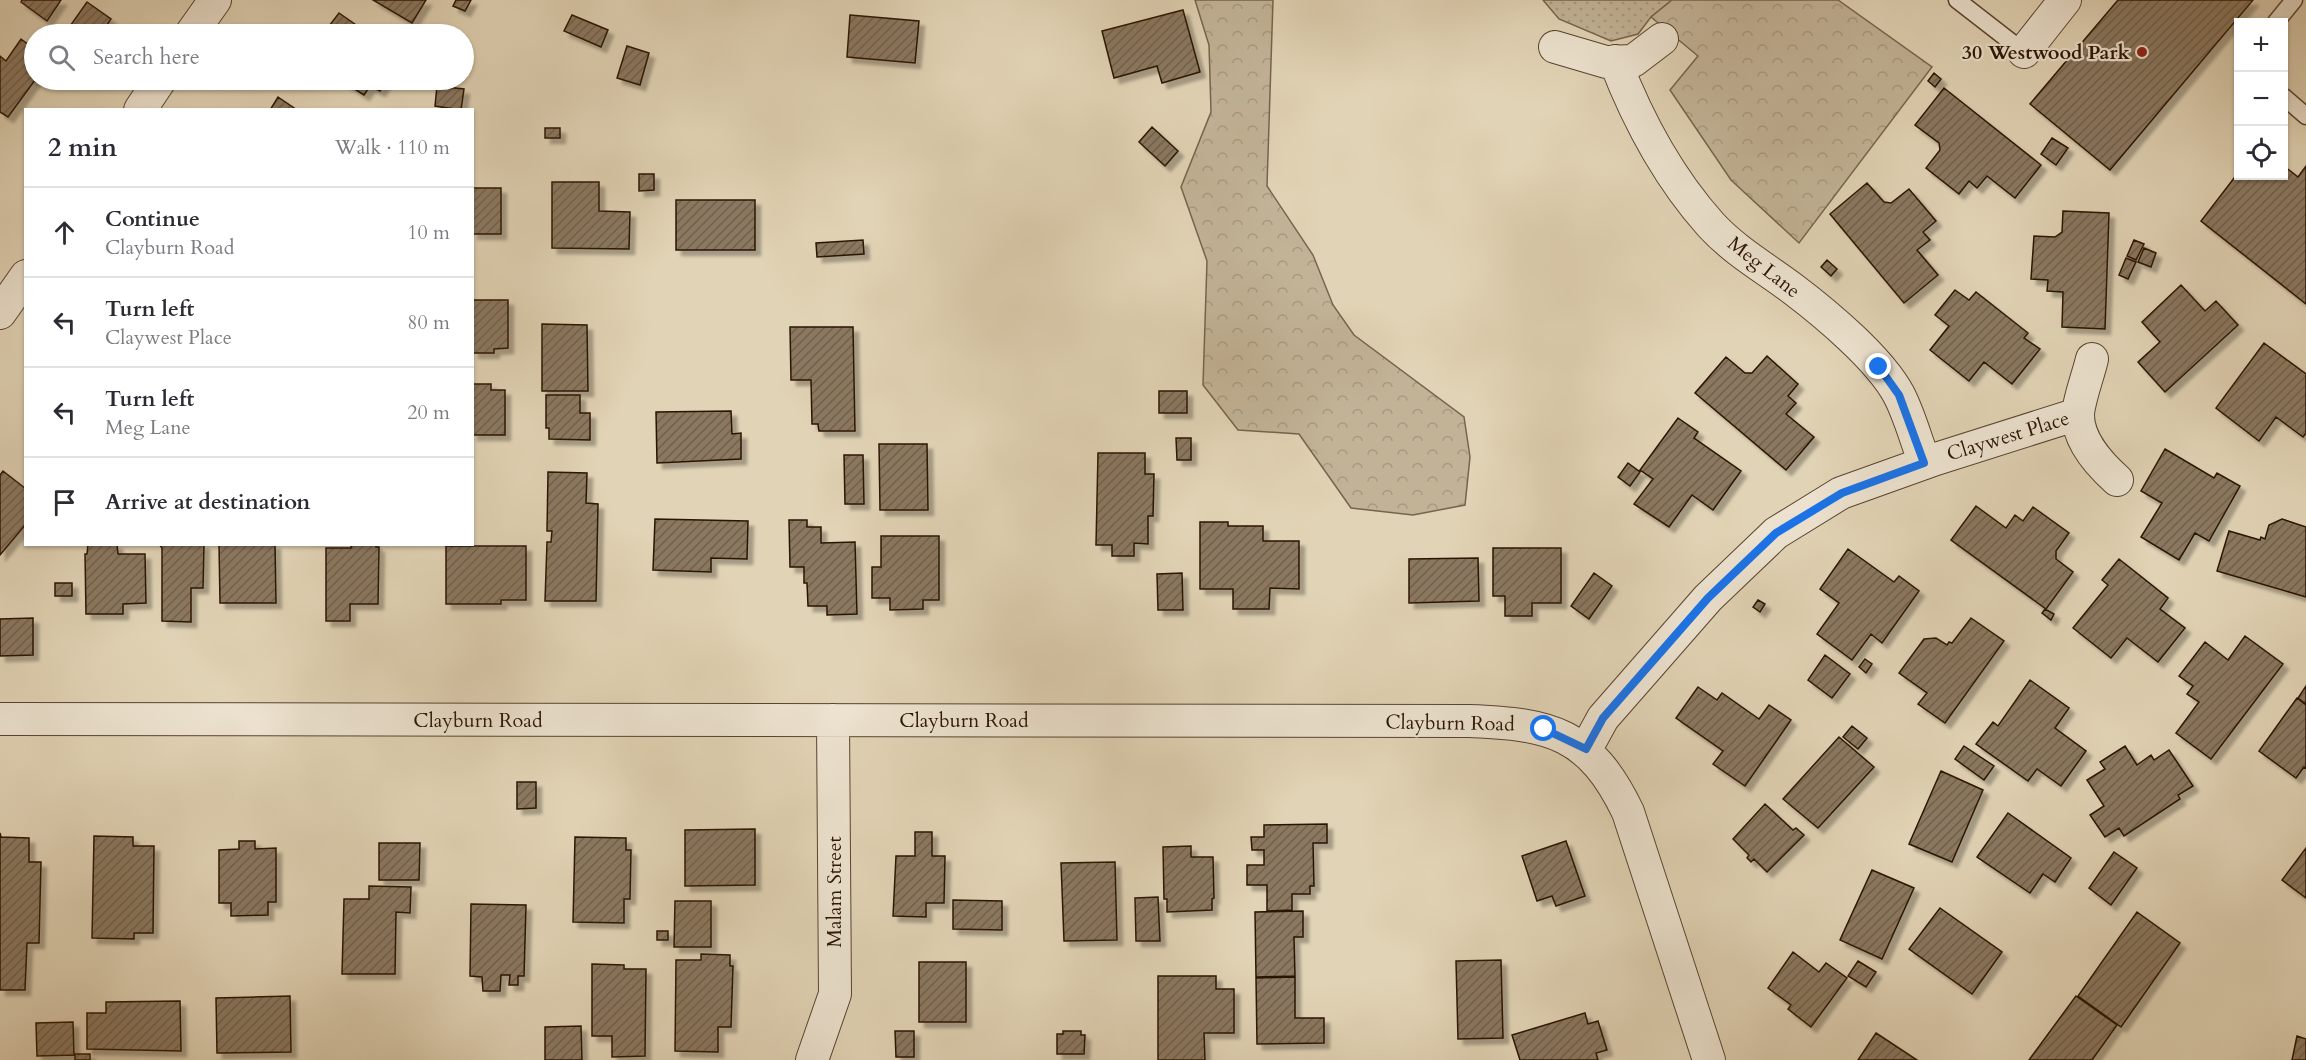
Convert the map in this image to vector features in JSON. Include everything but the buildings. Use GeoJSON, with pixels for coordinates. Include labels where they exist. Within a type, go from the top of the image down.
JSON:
{"type":"FeatureCollection","features":[{"type":"Feature","properties":{"kind":"street"},"geometry":{"type":"LineString","coordinates":[[198,24],[215,0]]}},
{"type":"Feature","properties":{"kind":"street"},"geometry":{"type":"LineString","coordinates":[[2024,52],[2065,0]]}},
{"type":"Feature","properties":{"kind":"street"},"geometry":{"type":"LineString","coordinates":[[1554,47],[1606,62],[1633,61],[1662,39]]}},
{"type":"Feature","properties":{"kind":"street","name":"Meg Lane"},"geometry":{"type":"LineString","coordinates":[[1615,61],[1630,101],[1657,154],[1711,225],[1743,254],[1794,290],[1829,319],[1879,367],[1899,395],[1924,463]]}},
{"type":"Feature","properties":{"kind":"street"},"geometry":{"type":"LineString","coordinates":[[141,108],[153,90]]}},
{"type":"Feature","properties":{"kind":"street"},"geometry":{"type":"LineString","coordinates":[[0,313],[24,279]]}},
{"type":"Feature","properties":{"kind":"street"},"geometry":{"type":"LineString","coordinates":[[2092,359],[2078,414],[2082,434],[2087,443],[2099,463],[2116,480]]}},
{"type":"Feature","properties":{"kind":"street","name":"Claywest Place"},"geometry":{"type":"LineString","coordinates":[[1586,749],[1603,718],[1708,598],[1776,533],[1842,493],[1924,463],[2078,414]]}},
{"type":"Feature","properties":{"kind":"street","name":"Clayburn Road"},"geometry":{"type":"LineString","coordinates":[[0,719],[1517,723],[1544,729],[1586,749],[1616,786],[1628,812],[1709,1060]]}},
{"type":"Feature","properties":{"kind":"street","name":"Malam Street"},"geometry":{"type":"LineString","coordinates":[[812,1060],[835,994],[833,720]]}},
{"type":"Feature","properties":{"kind":"lane"},"geometry":{"type":"LineString","coordinates":[[1957,0],[2024,52]]}},
{"type":"Feature","properties":{"kind":"lane"},"geometry":{"type":"LineString","coordinates":[[2279,18],[2294,0]]}},
{"type":"Feature","properties":{"kind":"lane"},"geometry":{"type":"LineString","coordinates":[[2288,101],[2306,116]]}},
{"type":"Feature","properties":{"kind":"green space"},"geometry":{"type":"Polygon","coordinates":[[[1195,0],[1273,0],[1267,186],[1313,255],[1333,305],[1354,335],[1464,417],[1470,457],[1465,505],[1413,515],[1351,508],[1299,434],[1238,430],[1203,385],[1207,261],[1181,187],[1211,112],[1209,45],[1195,0]]]}},
{"type":"Feature","properties":{"kind":"green space"},"geometry":{"type":"Polygon","coordinates":[[[1543,0],[1672,0],[1651,17],[1638,34],[1611,41],[1559,19],[1543,0]]]}},
{"type":"Feature","properties":{"kind":"green space"},"geometry":{"type":"Polygon","coordinates":[[[1672,0],[1838,0],[1932,67],[1799,243],[1731,180],[1670,90],[1698,56],[1651,17],[1672,0]]]}},
{"type":"Feature","properties":{"kind":"place","name":"30 Westwood Park"},"geometry":{"type":"Point","coordinates":[2142,52]}},
{"type":"Feature","properties":{"kind":"route"},"geometry":{"type":"LineString","coordinates":[[1544,729],[1586,749],[1603,718],[1708,598],[1776,533],[1842,493],[1924,463],[1899,395],[1879,367]]}}]}
